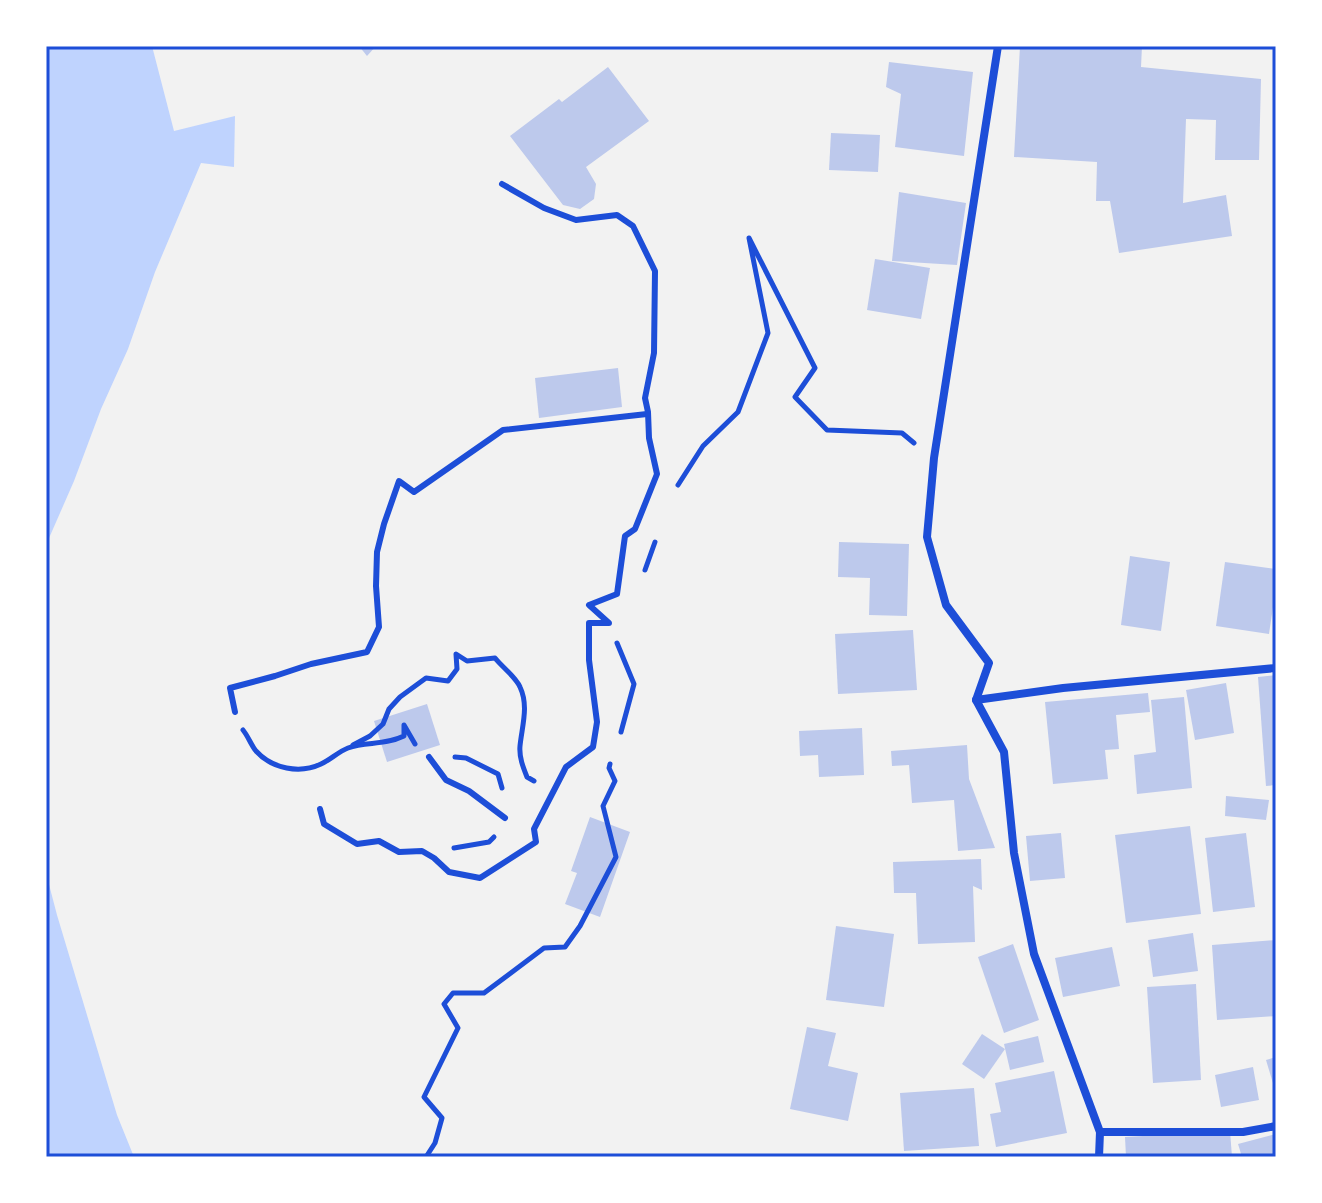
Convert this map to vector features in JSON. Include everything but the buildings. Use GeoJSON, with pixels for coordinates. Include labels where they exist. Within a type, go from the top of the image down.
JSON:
{"type":"FeatureCollection","features":[{"type":"Feature","properties":{"kind":"street"},"geometry":{"type":"LineString","coordinates":[[998,46],[934,458],[927,537],[946,605],[989,663],[976,700],[1004,752],[1014,853],[1034,954],[1100,1132],[1099,1157]]}},
{"type":"Feature","properties":{"kind":"street"},"geometry":{"type":"LineString","coordinates":[[976,700],[1063,688],[1276,668]]}},
{"type":"Feature","properties":{"kind":"street"},"geometry":{"type":"LineString","coordinates":[[1100,1132],[1243,1132],[1276,1126]]}},
{"type":"Feature","properties":{"kind":"lane"},"geometry":{"type":"LineString","coordinates":[[502,184],[544,208],[576,220],[617,215],[633,226],[655,271],[654,353],[645,398],[657,474],[635,529],[625,536],[617,594],[589,605],[609,623]]}},
{"type":"Feature","properties":{"kind":"lane"},"geometry":{"type":"LineString","coordinates":[[235,712],[230,688],[311,664],[367,652],[379,627],[377,552],[399,481],[414,492],[503,430],[647,414]]}},
{"type":"Feature","properties":{"kind":"lane"},"geometry":{"type":"LineString","coordinates":[[320,809],[324,824],[357,844],[379,841],[399,852],[422,851],[449,872],[480,878],[536,842],[534,829],[566,767],[593,747],[597,722],[589,660],[589,623],[609,623]]}},
{"type":"Feature","properties":{"kind":"lane"},"geometry":{"type":"LineString","coordinates":[[429,757],[446,780],[469,791],[505,818]]}},
{"type":"Feature","properties":{"kind":"path"},"geometry":{"type":"LineString","coordinates":[[675,490],[703,446],[738,412],[768,333],[749,238],[815,368],[795,397],[827,430],[902,433],[934,458]]}},
{"type":"Feature","properties":{"kind":"path"},"geometry":{"type":"LineString","coordinates":[[643,578],[656,540]]}},
{"type":"Feature","properties":{"kind":"path"},"geometry":{"type":"LineString","coordinates":[[609,623],[634,684],[619,739]]}},
{"type":"Feature","properties":{"kind":"path"},"geometry":{"type":"LineString","coordinates":[[235,712],[257,752],[276,766],[290,769],[318,766],[370,736],[383,724],[389,709],[400,697],[426,678],[448,681],[457,669],[456,654],[467,661],[495,658],[519,684],[523,697],[524,728],[520,748],[527,777],[535,781],[545,777]]}},
{"type":"Feature","properties":{"kind":"path"},"geometry":{"type":"LineString","coordinates":[[349,748],[396,740],[404,736],[404,725],[410,738],[429,757],[447,760],[450,757],[466,758],[498,774],[507,805],[502,829],[489,842],[422,851]]}},
{"type":"Feature","properties":{"kind":"path"},"geometry":{"type":"LineString","coordinates":[[426,1157],[435,1143],[442,1118],[424,1097],[458,1028],[444,1004],[453,993],[484,993],[544,948],[565,947],[580,926],[616,857],[603,806],[615,781],[609,768],[614,753]]}},
{"type":"Feature","properties":{"kind":"water"},"geometry":{"type":"Polygon","coordinates":[[[46,46],[152,46],[174,131],[235,116],[234,167],[201,163],[46,545],[46,46]]]}},
{"type":"Feature","properties":{"kind":"water"},"geometry":{"type":"Polygon","coordinates":[[[46,873],[117,1115],[134,1157],[46,1157],[46,873]]]}}]}
